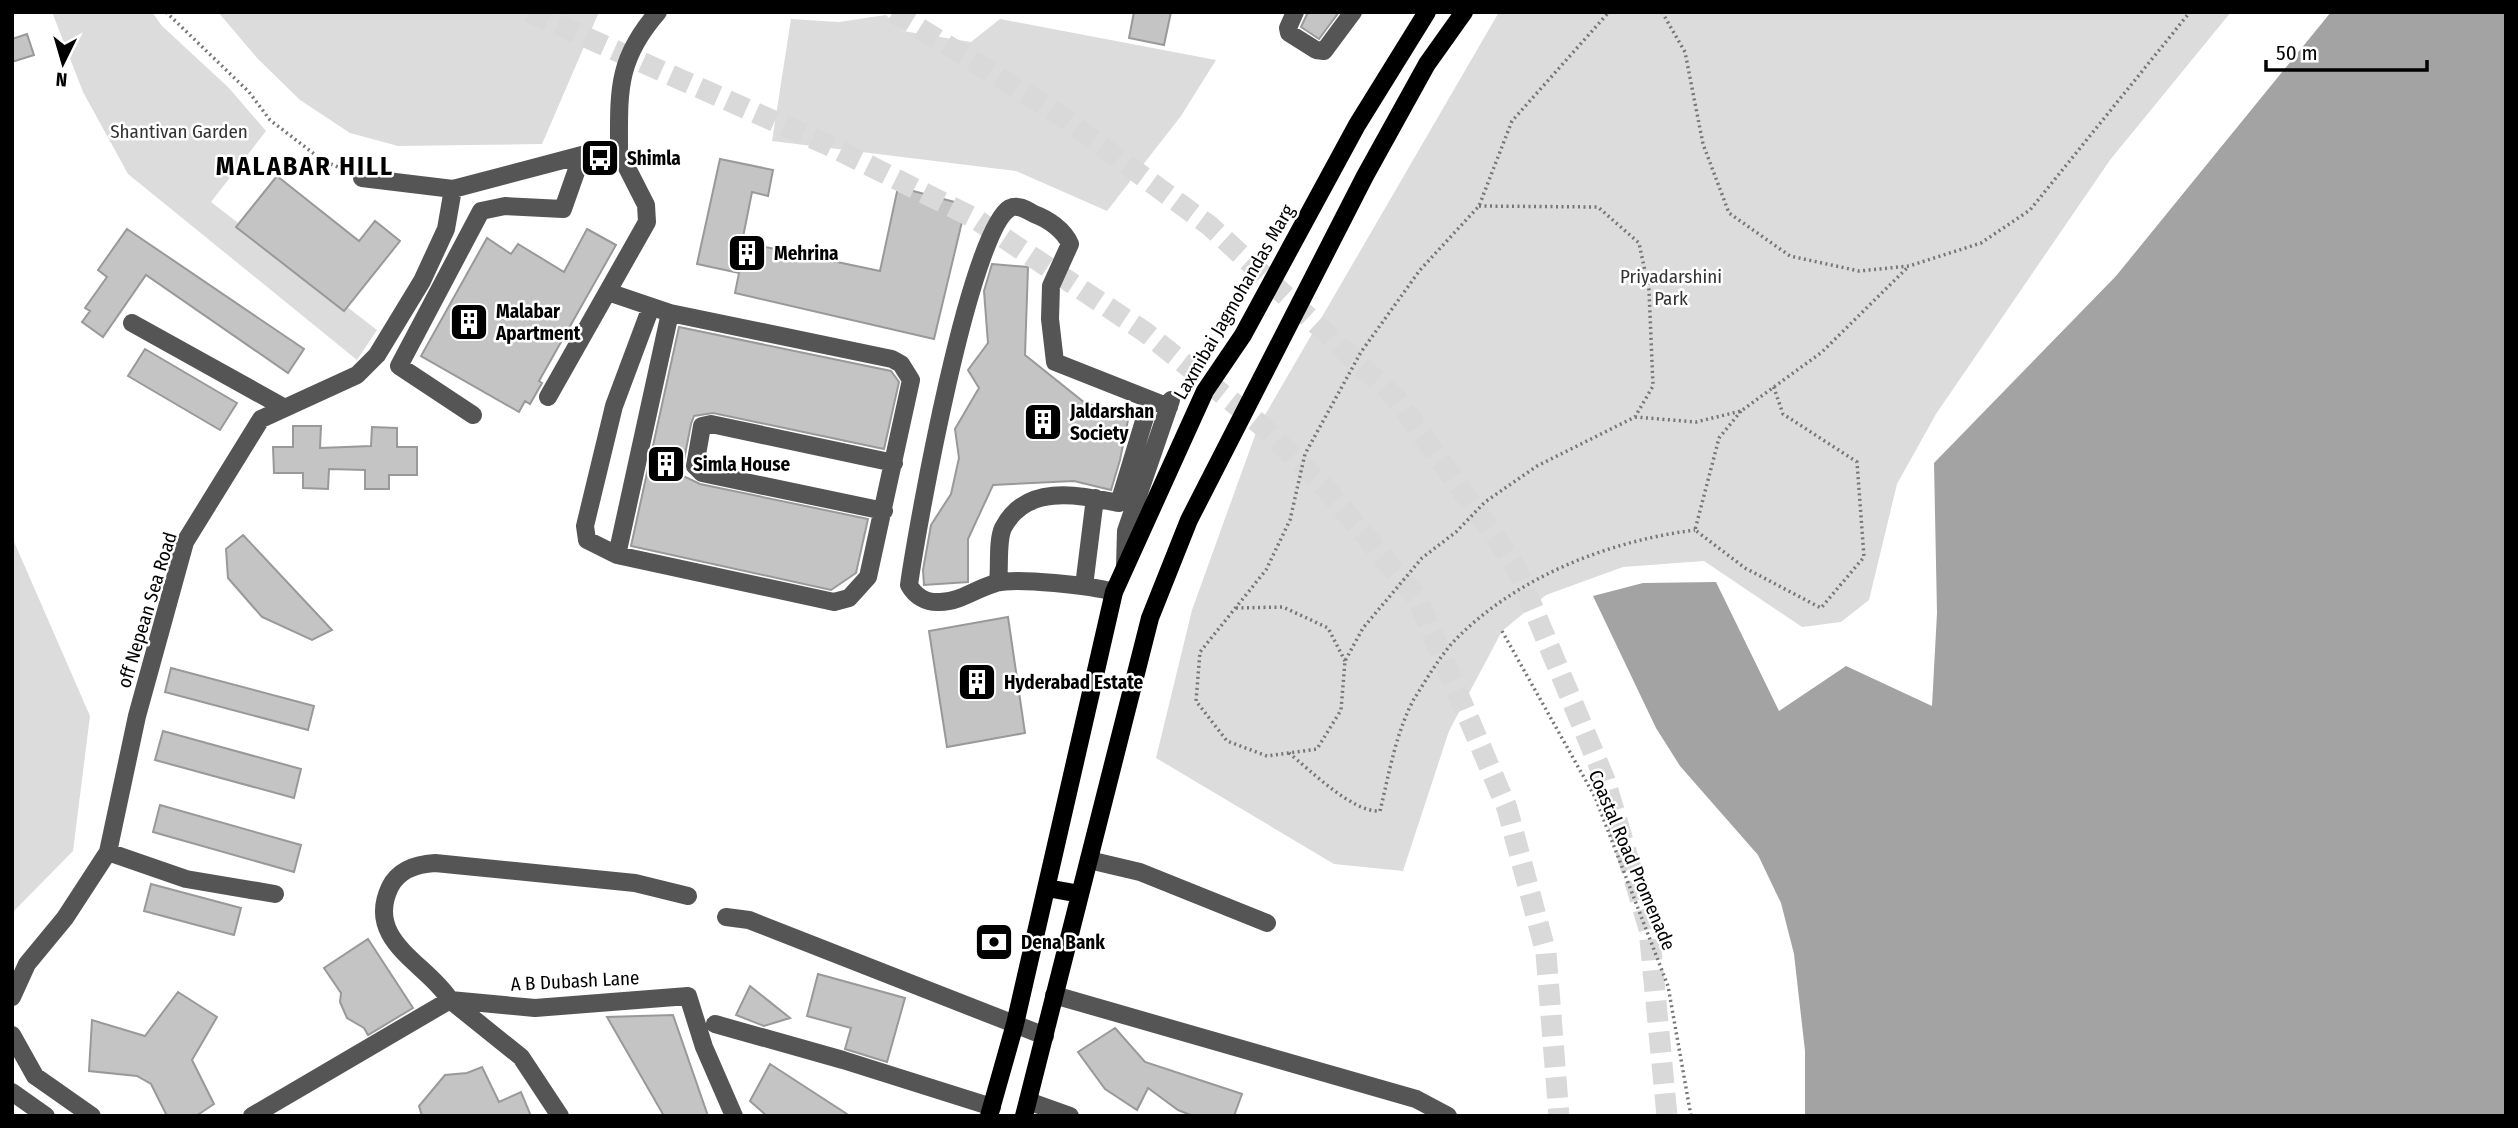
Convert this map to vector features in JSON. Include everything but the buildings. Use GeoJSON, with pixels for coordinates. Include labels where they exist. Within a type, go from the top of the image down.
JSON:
{"type":"FeatureCollection","features":[{"type":"Feature","properties":{"kind":"main road","name":"Laxmibai Jagmohandas Marg"},"geometry":{"type":"LineString","coordinates":[[990,1112],[1015,1024],[1114,592],[1205,391],[1243,335],[1357,125],[1427,12]]}},
{"type":"Feature","properties":{"kind":"main road"},"geometry":{"type":"LineString","coordinates":[[1026,1108],[1150,618],[1189,520],[1365,176],[1427,64],[1464,12]]}},
{"type":"Feature","properties":{"kind":"main road"},"geometry":{"type":"LineString","coordinates":[[1047,888],[1080,894]]}},
{"type":"Feature","properties":{"kind":"street"},"geometry":{"type":"LineString","coordinates":[[548,397],[647,222],[646,205],[619,152],[619,99],[623,68],[642,30],[657,12]]}},
{"type":"Feature","properties":{"kind":"street"},"geometry":{"type":"LineString","coordinates":[[1295,12],[1288,28],[1289,33],[1316,50],[1324,51],[1353,12]]}},
{"type":"Feature","properties":{"kind":"street"},"geometry":{"type":"LineString","coordinates":[[362,178],[453,189],[582,155],[619,152]]}},
{"type":"Feature","properties":{"kind":"street"},"geometry":{"type":"LineString","coordinates":[[472,415],[399,366],[481,211],[505,206],[563,209],[582,155]]}},
{"type":"Feature","properties":{"kind":"street","name":"off Nepean Sea Road"},"geometry":{"type":"LineString","coordinates":[[108,852],[137,716],[185,542],[261,419],[356,375],[377,355],[446,229],[453,189]]}},
{"type":"Feature","properties":{"kind":"street"},"geometry":{"type":"LineString","coordinates":[[1114,592],[1084,586],[998,582],[953,600],[938,603],[914,594],[909,585],[919,515],[973,281],[987,240],[997,221],[1010,208],[1018,206],[1041,216],[1066,235],[1070,244],[1051,286],[1050,319],[1055,362],[1150,401],[1170,404],[1126,531],[1125,567]]}},
{"type":"Feature","properties":{"kind":"street"},"geometry":{"type":"LineString","coordinates":[[608,292],[670,313],[901,364],[911,380],[884,511],[869,576],[849,598],[834,603],[617,555],[587,540],[585,526],[614,407],[651,307]]}},
{"type":"Feature","properties":{"kind":"street"},"geometry":{"type":"LineString","coordinates":[[617,555],[670,313]]}},
{"type":"Feature","properties":{"kind":"street"},"geometry":{"type":"LineString","coordinates":[[132,323],[285,408]]}},
{"type":"Feature","properties":{"kind":"street"},"geometry":{"type":"LineString","coordinates":[[998,582],[1002,530],[1020,507],[1052,493],[1119,503],[1150,401]]}},
{"type":"Feature","properties":{"kind":"street"},"geometry":{"type":"LineString","coordinates":[[884,511],[702,473],[695,466],[700,432],[702,426],[711,424],[894,463]]}},
{"type":"Feature","properties":{"kind":"street"},"geometry":{"type":"LineString","coordinates":[[1084,586],[1095,498]]}},
{"type":"Feature","properties":{"kind":"street"},"geometry":{"type":"LineString","coordinates":[[12,997],[27,964],[65,918],[108,852],[186,879],[275,894]]}},
{"type":"Feature","properties":{"kind":"street"},"geometry":{"type":"LineString","coordinates":[[1089,860],[1140,872],[1267,923]]}},
{"type":"Feature","properties":{"kind":"street"},"geometry":{"type":"LineString","coordinates":[[559,1116],[522,1057],[450,1000],[439,983],[417,968],[396,945],[384,913],[386,895],[393,879],[414,865],[435,863],[635,883],[688,896]]}},
{"type":"Feature","properties":{"kind":"street"},"geometry":{"type":"LineString","coordinates":[[726,917],[749,920],[1045,1036]]}},
{"type":"Feature","properties":{"kind":"street"},"geometry":{"type":"LineString","coordinates":[[1055,995],[1416,1099],[1448,1113],[1448,1116]]}},
{"type":"Feature","properties":{"kind":"street","name":"A B Dubash Lane"},"geometry":{"type":"LineString","coordinates":[[450,1000],[535,1008],[688,996],[704,1047],[734,1116]]}},
{"type":"Feature","properties":{"kind":"street"},"geometry":{"type":"LineString","coordinates":[[252,1116],[450,1000]]}},
{"type":"Feature","properties":{"kind":"street"},"geometry":{"type":"LineString","coordinates":[[715,1024],[843,1060],[990,1112]]}},
{"type":"Feature","properties":{"kind":"street"},"geometry":{"type":"LineString","coordinates":[[12,1035],[35,1076],[92,1116]]}},
{"type":"Feature","properties":{"kind":"street"},"geometry":{"type":"LineString","coordinates":[[12,1092],[46,1116]]}},
{"type":"Feature","properties":{"kind":"street"},"geometry":{"type":"LineString","coordinates":[[1026,1108],[1070,1116]]}},
{"type":"Feature","properties":{"kind":"path"},"geometry":{"type":"LineString","coordinates":[[166,12],[249,92],[270,120],[322,160],[362,178]]}},
{"type":"Feature","properties":{"kind":"path"},"geometry":{"type":"LineString","coordinates":[[1609,12],[1512,121],[1479,206],[1420,270],[1361,352],[1305,454],[1290,520],[1266,570],[1200,652],[1196,701],[1227,741],[1267,756],[1317,749],[1341,710],[1345,662],[1363,628],[1422,558],[1456,532],[1485,502],[1537,466],[1635,417],[1696,422],[1741,411]]}},
{"type":"Feature","properties":{"kind":"path"},"geometry":{"type":"LineString","coordinates":[[1662,12],[1685,52],[1703,144],[1729,213],[1790,256],[1858,271],[1909,267],[1981,243],[2030,210],[2190,12]]}},
{"type":"Feature","properties":{"kind":"path"},"geometry":{"type":"LineString","coordinates":[[1479,206],[1598,207],[1639,243],[1649,290],[1653,386],[1635,417]]}},
{"type":"Feature","properties":{"kind":"path"},"geometry":{"type":"LineString","coordinates":[[1695,530],[1719,438],[1741,411],[1773,385],[1822,352],[1909,267]]}},
{"type":"Feature","properties":{"kind":"path"},"geometry":{"type":"LineString","coordinates":[[1288,753],[1353,803],[1370,812],[1380,811],[1394,753],[1413,701],[1455,639],[1508,594],[1576,562],[1648,536],[1695,530],[1745,568],[1821,608],[1864,557],[1857,462],[1783,414],[1773,385]]}},
{"type":"Feature","properties":{"kind":"path"},"geometry":{"type":"LineString","coordinates":[[1236,608],[1283,607],[1328,628],[1345,662]]}},
{"type":"Feature","properties":{"kind":"path","name":"Coastal Road Promenade"},"geometry":{"type":"LineString","coordinates":[[1502,631],[1595,797],[1663,973],[1691,1116]]}},
{"type":"Feature","properties":{"kind":"green space","name":"Shantivan Garden"},"geometry":{"type":"Polygon","coordinates":[[[52,12],[152,12],[162,26],[229,88],[266,131],[211,202],[377,330],[357,360],[128,174],[83,92],[52,12]]]}},
{"type":"Feature","properties":{"kind":"green space"},"geometry":{"type":"Polygon","coordinates":[[[218,12],[599,12],[542,144],[398,146],[350,133],[300,100],[257,58],[218,12]]]}},
{"type":"Feature","properties":{"kind":"green space","name":"Priyadarshini Park"},"geometry":{"type":"Polygon","coordinates":[[[1499,12],[2231,12],[2110,160],[1936,414],[1897,484],[1869,600],[1841,622],[1802,627],[1704,561],[1623,567],[1546,595],[1502,631],[1449,731],[1403,871],[1334,864],[1156,758],[1192,610],[1258,427],[1499,12]]]}},
{"type":"Feature","properties":{"kind":"green space"},"geometry":{"type":"Polygon","coordinates":[[[886,15],[903,31],[971,42],[1000,19],[1216,60],[1181,116],[1107,211],[1016,171],[772,141],[791,19],[839,22],[886,15]]]}},
{"type":"Feature","properties":{"kind":"green space"},"geometry":{"type":"Polygon","coordinates":[[[12,537],[90,716],[73,851],[12,913],[12,537]]]}},
{"type":"Feature","properties":{"kind":"shaded area"},"geometry":{"type":"Polygon","coordinates":[[[2331,12],[2506,12],[2506,1116],[1805,1116],[1805,1051],[1794,954],[1781,903],[1758,855],[1680,766],[1656,728],[1593,596],[1643,583],[1716,582],[1779,711],[1846,666],[1932,706],[1937,613],[1934,463],[2116,276],[2331,12]]]}},
{"type":"Feature","properties":{"kind":"tunnel"},"geometry":{"type":"LineString","coordinates":[[529,12],[830,146],[974,218],[1145,332],[1261,425],[1328,491],[1417,598],[1507,808],[1546,953],[1559,1116]]}},
{"type":"Feature","properties":{"kind":"tunnel"},"geometry":{"type":"LineString","coordinates":[[893,12],[1057,113],[1210,226],[1396,398],[1515,565],[1605,780],[1649,929],[1667,1116]]}},
{"type":"Feature","properties":{"kind":"place","name":"Shimla"},"geometry":{"type":"Point","coordinates":[600,158]}},
{"type":"Feature","properties":{"kind":"place","name":"Mehrina"},"geometry":{"type":"Point","coordinates":[747,253]}},
{"type":"Feature","properties":{"kind":"place","name":"Malabar Apartment"},"geometry":{"type":"Point","coordinates":[469,322]}},
{"type":"Feature","properties":{"kind":"place","name":"Jaldarshan Society"},"geometry":{"type":"Point","coordinates":[1043,422]}},
{"type":"Feature","properties":{"kind":"place","name":"Simla House"},"geometry":{"type":"Point","coordinates":[666,464]}},
{"type":"Feature","properties":{"kind":"place","name":"Hyderabad Estate"},"geometry":{"type":"Point","coordinates":[977,682]}},
{"type":"Feature","properties":{"kind":"place","name":"Dena Bank"},"geometry":{"type":"Point","coordinates":[994,942]}},
{"type":"Feature","properties":{"kind":"district","name":"MALABAR HILL"},"geometry":{"type":"Point","coordinates":[305,166]}}]}
